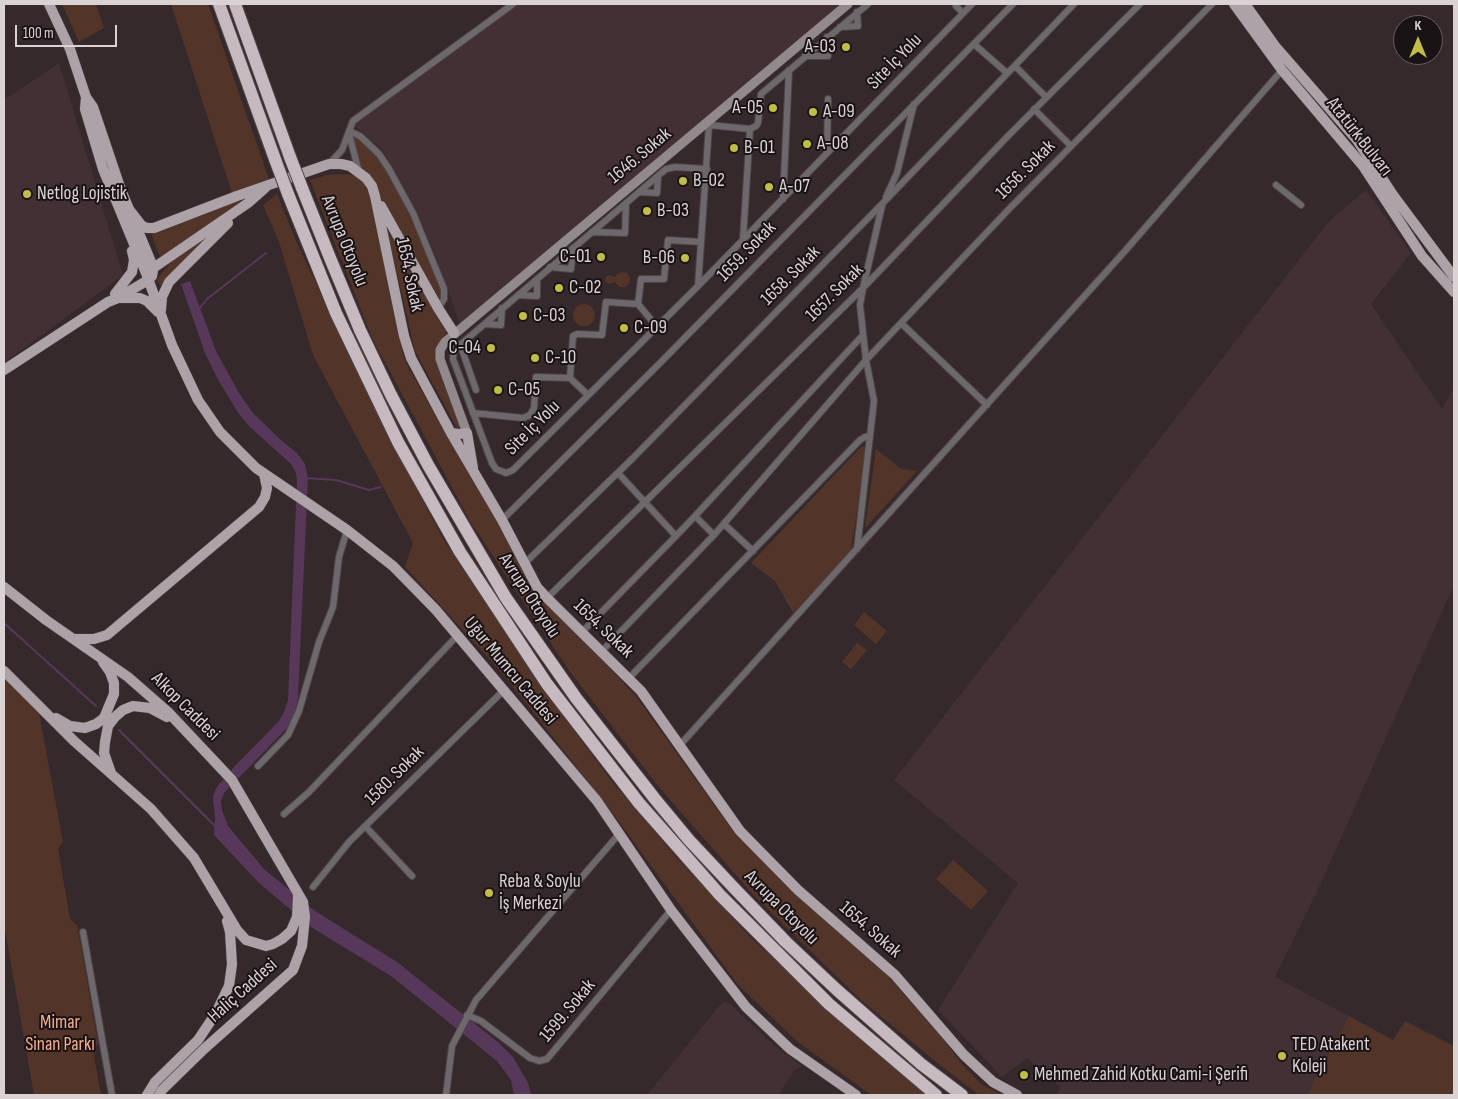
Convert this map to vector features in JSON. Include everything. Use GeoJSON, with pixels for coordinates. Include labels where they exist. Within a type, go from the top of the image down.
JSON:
{"type":"FeatureCollection","features":[{"type":"Feature","properties":{"kind":"highway","name":"Avrupa Otoyolu"},"geometry":{"type":"LineString","coordinates":[[218,4],[288,194],[336,313],[398,442],[460,552],[547,684],[639,803],[720,895],[829,1004],[936,1095]]}},
{"type":"Feature","properties":{"kind":"highway","name":"Avrupa Otoyolu"},"geometry":{"type":"LineString","coordinates":[[235,4],[290,157],[357,322],[391,395],[428,466],[506,598],[576,698],[689,840],[748,902],[837,990],[921,1064],[962,1095]]}},
{"type":"Feature","properties":{"kind":"main road"},"geometry":{"type":"LineString","coordinates":[[49,4],[73,57],[86,97],[93,107],[149,274]]}},
{"type":"Feature","properties":{"kind":"main road","name":"Atatürk Bulvarı"},"geometry":{"type":"LineString","coordinates":[[1234,4],[1282,70],[1363,166],[1422,256],[1454,292]]}},
{"type":"Feature","properties":{"kind":"main road","name":"Atatürk Bulvarı"},"geometry":{"type":"LineString","coordinates":[[1245,4],[1275,46],[1357,140],[1393,195],[1454,277]]}},
{"type":"Feature","properties":{"kind":"main road"},"geometry":{"type":"LineString","coordinates":[[86,97],[84,109],[98,155],[129,235],[149,274]]}},
{"type":"Feature","properties":{"kind":"main road"},"geometry":{"type":"LineString","coordinates":[[1348,148],[1357,140]]}},
{"type":"Feature","properties":{"kind":"main road"},"geometry":{"type":"LineString","coordinates":[[128,208],[142,226],[154,228],[329,164],[344,164],[359,172]]}},
{"type":"Feature","properties":{"kind":"main road","name":"1654. Sokak"},"geometry":{"type":"LineString","coordinates":[[359,172],[370,184],[375,196],[408,351],[451,433],[502,520],[537,587],[629,678],[651,704],[740,831],[798,890],[895,975],[964,1055],[993,1082],[1017,1095]]}},
{"type":"Feature","properties":{"kind":"main road"},"geometry":{"type":"LineString","coordinates":[[4,370],[149,274],[248,203],[271,184]]}},
{"type":"Feature","properties":{"kind":"main road"},"geometry":{"type":"LineString","coordinates":[[375,196],[454,333]]}},
{"type":"Feature","properties":{"kind":"main road"},"geometry":{"type":"LineString","coordinates":[[160,314],[162,297],[169,282],[248,203]]}},
{"type":"Feature","properties":{"kind":"main road"},"geometry":{"type":"LineString","coordinates":[[114,298],[133,269],[134,258],[129,235]]}},
{"type":"Feature","properties":{"kind":"main road"},"geometry":{"type":"LineString","coordinates":[[1422,256],[1433,249]]}},
{"type":"Feature","properties":{"kind":"main road","name":"Uğur Mumcu Caddesi"},"geometry":{"type":"LineString","coordinates":[[149,274],[160,314],[181,367],[208,416],[220,432],[237,451],[264,474],[347,530],[393,566],[436,610],[597,801],[671,910],[746,1007],[790,1049],[856,1095]]}},
{"type":"Feature","properties":{"kind":"main road"},"geometry":{"type":"LineString","coordinates":[[114,298],[134,297],[143,299],[160,314]]}},
{"type":"Feature","properties":{"kind":"main road"},"geometry":{"type":"LineString","coordinates":[[451,433],[468,432],[474,474]]}},
{"type":"Feature","properties":{"kind":"main road"},"geometry":{"type":"LineString","coordinates":[[74,639],[94,639],[109,634],[258,506],[265,497],[267,488],[264,474]]}},
{"type":"Feature","properties":{"kind":"main road","name":"Alkop Caddesi"},"geometry":{"type":"LineString","coordinates":[[4,587],[128,677],[177,722],[232,780],[298,893]]}},
{"type":"Feature","properties":{"kind":"main road"},"geometry":{"type":"LineString","coordinates":[[44,712],[70,726],[85,728],[96,724],[104,718],[114,694],[114,682],[110,672],[100,658]]}},
{"type":"Feature","properties":{"kind":"main road"},"geometry":{"type":"LineString","coordinates":[[4,671],[74,741],[151,809],[194,858],[236,930],[246,940],[266,946],[273,944],[291,931],[297,916],[298,893]]}},
{"type":"Feature","properties":{"kind":"main road"},"geometry":{"type":"LineString","coordinates":[[112,775],[104,753],[105,742],[108,726],[123,710],[133,706],[150,708],[177,722]]}},
{"type":"Feature","properties":{"kind":"main road","name":"Haliç Caddesi"},"geometry":{"type":"LineString","coordinates":[[159,1095],[204,1048],[293,970],[302,946],[305,927],[303,902],[298,893]]}},
{"type":"Feature","properties":{"kind":"main road","name":"Haliç Caddesi"},"geometry":{"type":"LineString","coordinates":[[147,1095],[155,1082],[198,1040],[216,1013],[229,986],[232,964],[230,932],[223,908]]}},
{"type":"Feature","properties":{"kind":"street"},"geometry":{"type":"LineString","coordinates":[[329,164],[342,150],[351,124],[356,118],[513,4]]}},
{"type":"Feature","properties":{"kind":"street","name":"1646. Sokak"},"geometry":{"type":"LineString","coordinates":[[468,432],[439,356],[443,345],[454,333],[708,123],[848,4]]}},
{"type":"Feature","properties":{"kind":"street"},"geometry":{"type":"LineString","coordinates":[[698,286],[707,169],[708,123],[754,128],[758,123],[760,94],[868,4]]}},
{"type":"Feature","properties":{"kind":"street"},"geometry":{"type":"LineString","coordinates":[[956,4],[963,13]]}},
{"type":"Feature","properties":{"kind":"street","name":"Site İç Yolu"},"geometry":{"type":"LineString","coordinates":[[460,344],[454,350],[452,356],[483,438],[495,467],[503,472],[511,471],[698,286],[972,4]]}},
{"type":"Feature","properties":{"kind":"street","name":"1659. Sokak"},"geometry":{"type":"LineString","coordinates":[[502,520],[660,363],[1013,4]]}},
{"type":"Feature","properties":{"kind":"street","name":"1658. Sokak"},"geometry":{"type":"LineString","coordinates":[[524,564],[618,473],[882,204],[1074,4]]}},
{"type":"Feature","properties":{"kind":"street","name":"1657. Sokak"},"geometry":{"type":"LineString","coordinates":[[547,598],[646,503],[863,288],[1034,109],[1140,4]]}},
{"type":"Feature","properties":{"kind":"street","name":"1656. Sokak"},"geometry":{"type":"LineString","coordinates":[[602,652],[724,524],[866,360],[1009,209],[1212,4]]}},
{"type":"Feature","properties":{"kind":"street"},"geometry":{"type":"LineString","coordinates":[[840,27],[858,26],[858,12]]}},
{"type":"Feature","properties":{"kind":"street"},"geometry":{"type":"LineString","coordinates":[[805,56],[828,56],[827,37]]}},
{"type":"Feature","properties":{"kind":"street"},"geometry":{"type":"LineString","coordinates":[[974,44],[1007,74]]}},
{"type":"Feature","properties":{"kind":"street"},"geometry":{"type":"LineString","coordinates":[[1015,66],[1046,97]]}},
{"type":"Feature","properties":{"kind":"street"},"geometry":{"type":"LineString","coordinates":[[782,198],[789,70]]}},
{"type":"Feature","properties":{"kind":"street"},"geometry":{"type":"LineString","coordinates":[[680,745],[1125,251],[1282,70]]}},
{"type":"Feature","properties":{"kind":"street"},"geometry":{"type":"LineString","coordinates":[[827,153],[828,100]]}},
{"type":"Feature","properties":{"kind":"street"},"geometry":{"type":"LineString","coordinates":[[857,550],[874,401],[866,360],[860,305],[882,204],[897,173],[914,104]]}},
{"type":"Feature","properties":{"kind":"street"},"geometry":{"type":"LineString","coordinates":[[1034,109],[1071,146]]}},
{"type":"Feature","properties":{"kind":"street"},"geometry":{"type":"LineString","coordinates":[[742,239],[750,129]]}},
{"type":"Feature","properties":{"kind":"street"},"geometry":{"type":"LineString","coordinates":[[349,131],[359,172]]}},
{"type":"Feature","properties":{"kind":"street"},"geometry":{"type":"LineString","coordinates":[[349,131],[360,136],[379,154],[413,213],[444,289],[444,299],[438,308]]}},
{"type":"Feature","properties":{"kind":"street"},"geometry":{"type":"LineString","coordinates":[[476,390],[460,344],[670,167],[707,169]]}},
{"type":"Feature","properties":{"kind":"street"},"geometry":{"type":"LineString","coordinates":[[640,192],[656,193],[658,176]]}},
{"type":"Feature","properties":{"kind":"street"},"geometry":{"type":"LineString","coordinates":[[1276,185],[1301,205]]}},
{"type":"Feature","properties":{"kind":"street"},"geometry":{"type":"LineString","coordinates":[[592,232],[625,232],[626,204]]}},
{"type":"Feature","properties":{"kind":"street"},"geometry":{"type":"LineString","coordinates":[[657,327],[638,304],[641,279],[662,280],[664,278],[668,240],[701,242]]}},
{"type":"Feature","properties":{"kind":"street"},"geometry":{"type":"LineString","coordinates":[[550,267],[571,269],[573,248]]}},
{"type":"Feature","properties":{"kind":"street"},"geometry":{"type":"LineString","coordinates":[[518,295],[537,296],[537,279]]}},
{"type":"Feature","properties":{"kind":"street","name":"Site İç Yolu"},"geometry":{"type":"LineString","coordinates":[[570,378],[574,335],[600,336],[602,334],[606,302],[638,304]]}},
{"type":"Feature","properties":{"kind":"street"},"geometry":{"type":"LineString","coordinates":[[484,324],[501,325],[502,308]]}},
{"type":"Feature","properties":{"kind":"street"},"geometry":{"type":"LineString","coordinates":[[901,323],[987,405]]}},
{"type":"Feature","properties":{"kind":"street"},"geometry":{"type":"LineString","coordinates":[[581,632],[696,516],[863,335]]}},
{"type":"Feature","properties":{"kind":"street","name":"Site İç Yolu"},"geometry":{"type":"LineString","coordinates":[[473,413],[523,418],[528,416],[534,410],[536,377],[570,378],[588,394]]}},
{"type":"Feature","properties":{"kind":"street"},"geometry":{"type":"LineString","coordinates":[[468,432],[479,428]]}},
{"type":"Feature","properties":{"kind":"street"},"geometry":{"type":"LineString","coordinates":[[629,678],[860,440],[865,436],[870,436]]}},
{"type":"Feature","properties":{"kind":"street"},"geometry":{"type":"LineString","coordinates":[[470,443],[483,438]]}},
{"type":"Feature","properties":{"kind":"street"},"geometry":{"type":"LineString","coordinates":[[618,473],[676,536]]}},
{"type":"Feature","properties":{"kind":"street"},"geometry":{"type":"LineString","coordinates":[[696,516],[714,535]]}},
{"type":"Feature","properties":{"kind":"street"},"geometry":{"type":"LineString","coordinates":[[724,524],[753,551]]}},
{"type":"Feature","properties":{"kind":"street"},"geometry":{"type":"LineString","coordinates":[[258,766],[288,735],[299,711],[319,642],[333,608],[339,557],[347,530]]}},
{"type":"Feature","properties":{"kind":"street"},"geometry":{"type":"LineString","coordinates":[[284,814],[309,792],[457,636]]}},
{"type":"Feature","properties":{"kind":"street","name":"1580. Sokak"},"geometry":{"type":"LineString","coordinates":[[313,887],[349,842],[502,690]]}},
{"type":"Feature","properties":{"kind":"street"},"geometry":{"type":"LineString","coordinates":[[366,826],[412,876]]}},
{"type":"Feature","properties":{"kind":"street"},"geometry":{"type":"LineString","coordinates":[[446,1095],[452,1046],[476,1000],[620,834]]}},
{"type":"Feature","properties":{"kind":"street","name":"1599. Sokak"},"geometry":{"type":"LineString","coordinates":[[467,1015],[488,1026],[530,1058],[539,1061],[547,1059],[671,910]]}},
{"type":"Feature","properties":{"kind":"street"},"geometry":{"type":"LineString","coordinates":[[83,932],[112,1095]]}},
{"type":"Feature","properties":{"kind":"shaded area"},"geometry":{"type":"Polygon","coordinates":[[[509,4],[848,4],[461,327],[439,265],[416,209],[382,149],[349,121],[509,4]]]}},
{"type":"Feature","properties":{"kind":"shaded area"},"geometry":{"type":"Polygon","coordinates":[[[59,63],[123,275],[4,363],[4,100],[59,63]]]}},
{"type":"Feature","properties":{"kind":"shaded area"},"geometry":{"type":"Polygon","coordinates":[[[1366,190],[1411,253],[1371,304],[1442,409],[1454,387],[1454,585],[1320,885],[1275,977],[1349,1016],[1307,1095],[1057,1095],[1060,1087],[1027,1058],[1002,1077],[938,1010],[1018,883],[894,780],[1330,220],[1366,190]]]}},
{"type":"Feature","properties":{"kind":"shaded area"},"geometry":{"type":"Polygon","coordinates":[[[190,281],[216,351],[239,393],[253,413],[297,453],[305,464],[308,478],[298,697],[295,714],[288,727],[224,793],[221,801],[222,810],[228,826],[264,869],[315,911],[397,962],[499,1043],[513,1057],[528,1083],[531,1095],[514,1095],[511,1080],[497,1061],[391,976],[311,927],[258,882],[214,835],[213,797],[216,788],[279,721],[288,700],[297,480],[296,473],[291,464],[250,427],[238,413],[216,376],[205,353],[181,284],[190,281]]]}},
{"type":"Feature","properties":{"kind":"shaded area"},"geometry":{"type":"Polygon","coordinates":[[[724,1002],[728,1002],[773,1044],[801,1066],[794,1071],[778,1095],[647,1095],[719,1006],[724,1002]]]}},
{"type":"Feature","properties":{"kind":"green space"},"geometry":{"type":"Polygon","coordinates":[[[62,4],[96,4],[104,28],[79,42],[62,4]]]}},
{"type":"Feature","properties":{"kind":"green space"},"geometry":{"type":"Polygon","coordinates":[[[171,4],[208,4],[269,179],[232,193],[171,4]]]}},
{"type":"Feature","properties":{"kind":"green space"},"geometry":{"type":"Polygon","coordinates":[[[349,131],[379,154],[399,186],[444,290],[438,308],[362,174],[349,131]]]}},
{"type":"Feature","properties":{"kind":"green space"},"geometry":{"type":"Polygon","coordinates":[[[348,174],[361,178],[367,185],[381,236],[403,355],[409,369],[538,592],[635,695],[735,834],[818,914],[886,974],[981,1084],[1002,1095],[979,1095],[940,1065],[862,1001],[756,898],[657,785],[568,669],[470,521],[373,340],[310,180],[327,175],[348,174]]]}},
{"type":"Feature","properties":{"kind":"green space"},"geometry":{"type":"Polygon","coordinates":[[[277,194],[297,243],[365,389],[443,539],[544,690],[610,779],[676,857],[750,937],[860,1039],[926,1095],[871,1095],[798,1042],[738,985],[609,808],[503,674],[405,567],[413,543],[313,355],[279,242],[263,205],[277,194]]]}},
{"type":"Feature","properties":{"kind":"green space"},"geometry":{"type":"Polygon","coordinates":[[[237,201],[240,202],[160,258],[151,233],[163,231],[237,201]]]}},
{"type":"Feature","properties":{"kind":"green space"},"geometry":{"type":"Polygon","coordinates":[[[389,233],[446,329],[445,335],[436,348],[460,426],[458,430],[415,351],[389,233]]]}},
{"type":"Feature","properties":{"kind":"green space"},"geometry":{"type":"Polygon","coordinates":[[[212,234],[161,286],[156,280],[172,261],[212,234]]]}},
{"type":"Feature","properties":{"kind":"green space"},"geometry":{"type":"Polygon","coordinates":[[[622,272],[627,273],[630,278],[626,287],[619,287],[615,282],[610,284],[606,282],[605,279],[608,275],[615,277],[622,272]]]}},
{"type":"Feature","properties":{"kind":"green space"},"geometry":{"type":"Polygon","coordinates":[[[584,304],[592,307],[595,315],[592,323],[584,326],[576,323],[573,315],[576,307],[584,304]]]}},
{"type":"Feature","properties":{"kind":"green space"},"geometry":{"type":"Polygon","coordinates":[[[861,447],[867,449],[851,550],[793,613],[775,581],[751,563],[861,447]]]}},
{"type":"Feature","properties":{"kind":"green space"},"geometry":{"type":"Polygon","coordinates":[[[876,449],[901,469],[917,471],[865,528],[876,449]]]}},
{"type":"Feature","properties":{"kind":"green space"},"geometry":{"type":"Polygon","coordinates":[[[864,612],[887,631],[876,644],[854,625],[864,612]]]}},
{"type":"Feature","properties":{"kind":"green space"},"geometry":{"type":"Polygon","coordinates":[[[857,643],[867,650],[851,669],[842,662],[857,643]]]}},
{"type":"Feature","properties":{"kind":"green space","name":"Mimar Sinan Parkı"},"geometry":{"type":"Polygon","coordinates":[[[4,679],[39,713],[63,842],[58,849],[70,919],[77,925],[98,1044],[93,1051],[101,1095],[34,1095],[4,924],[4,679]]]}},
{"type":"Feature","properties":{"kind":"green space"},"geometry":{"type":"Polygon","coordinates":[[[953,860],[988,891],[971,910],[936,879],[953,860]]]}},
{"type":"Feature","properties":{"kind":"green space"},"geometry":{"type":"Polygon","coordinates":[[[1349,1016],[1393,1040],[1405,1021],[1454,1046],[1454,1095],[1307,1095],[1349,1016]]]}},
{"type":"Feature","properties":{"kind":"waterway"},"geometry":{"type":"LineString","coordinates":[[199,309],[207,299],[266,253]]}},
{"type":"Feature","properties":{"kind":"waterway"},"geometry":{"type":"LineString","coordinates":[[305,478],[336,480],[369,490],[381,487]]}},
{"type":"Feature","properties":{"kind":"waterway"},"geometry":{"type":"LineString","coordinates":[[4,623],[96,706]]}},
{"type":"Feature","properties":{"kind":"waterway"},"geometry":{"type":"LineString","coordinates":[[119,730],[215,826]]}},
{"type":"Feature","properties":{"kind":"place","name":"A-03"},"geometry":{"type":"Point","coordinates":[846,47]}},
{"type":"Feature","properties":{"kind":"place","name":"A-05"},"geometry":{"type":"Point","coordinates":[773,108]}},
{"type":"Feature","properties":{"kind":"place","name":"A-09"},"geometry":{"type":"Point","coordinates":[813,112]}},
{"type":"Feature","properties":{"kind":"place","name":"A-08"},"geometry":{"type":"Point","coordinates":[807,144]}},
{"type":"Feature","properties":{"kind":"place","name":"B-01"},"geometry":{"type":"Point","coordinates":[734,148]}},
{"type":"Feature","properties":{"kind":"place","name":"B-02"},"geometry":{"type":"Point","coordinates":[683,181]}},
{"type":"Feature","properties":{"kind":"place","name":"A-07"},"geometry":{"type":"Point","coordinates":[769,187]}},
{"type":"Feature","properties":{"kind":"place","name":"Netlog Lojistik"},"geometry":{"type":"Point","coordinates":[27,194]}},
{"type":"Feature","properties":{"kind":"place","name":"B-03"},"geometry":{"type":"Point","coordinates":[647,211]}},
{"type":"Feature","properties":{"kind":"place","name":"C-01"},"geometry":{"type":"Point","coordinates":[601,257]}},
{"type":"Feature","properties":{"kind":"place","name":"B-06"},"geometry":{"type":"Point","coordinates":[685,258]}},
{"type":"Feature","properties":{"kind":"place","name":"C-02"},"geometry":{"type":"Point","coordinates":[559,288]}},
{"type":"Feature","properties":{"kind":"place","name":"C-03"},"geometry":{"type":"Point","coordinates":[523,316]}},
{"type":"Feature","properties":{"kind":"place","name":"C-09"},"geometry":{"type":"Point","coordinates":[624,328]}},
{"type":"Feature","properties":{"kind":"place","name":"C-04"},"geometry":{"type":"Point","coordinates":[491,348]}},
{"type":"Feature","properties":{"kind":"place","name":"C-10"},"geometry":{"type":"Point","coordinates":[535,358]}},
{"type":"Feature","properties":{"kind":"place","name":"C-05"},"geometry":{"type":"Point","coordinates":[498,390]}},
{"type":"Feature","properties":{"kind":"place","name":"Reba & Soylu İş Merkezi"},"geometry":{"type":"Point","coordinates":[489,893]}},
{"type":"Feature","properties":{"kind":"place","name":"TED Atakent Koleji"},"geometry":{"type":"Point","coordinates":[1282,1056]}},
{"type":"Feature","properties":{"kind":"place","name":"Mehmed Zahid Kotku Cami-i Şerifi"},"geometry":{"type":"Point","coordinates":[1024,1075]}}]}
